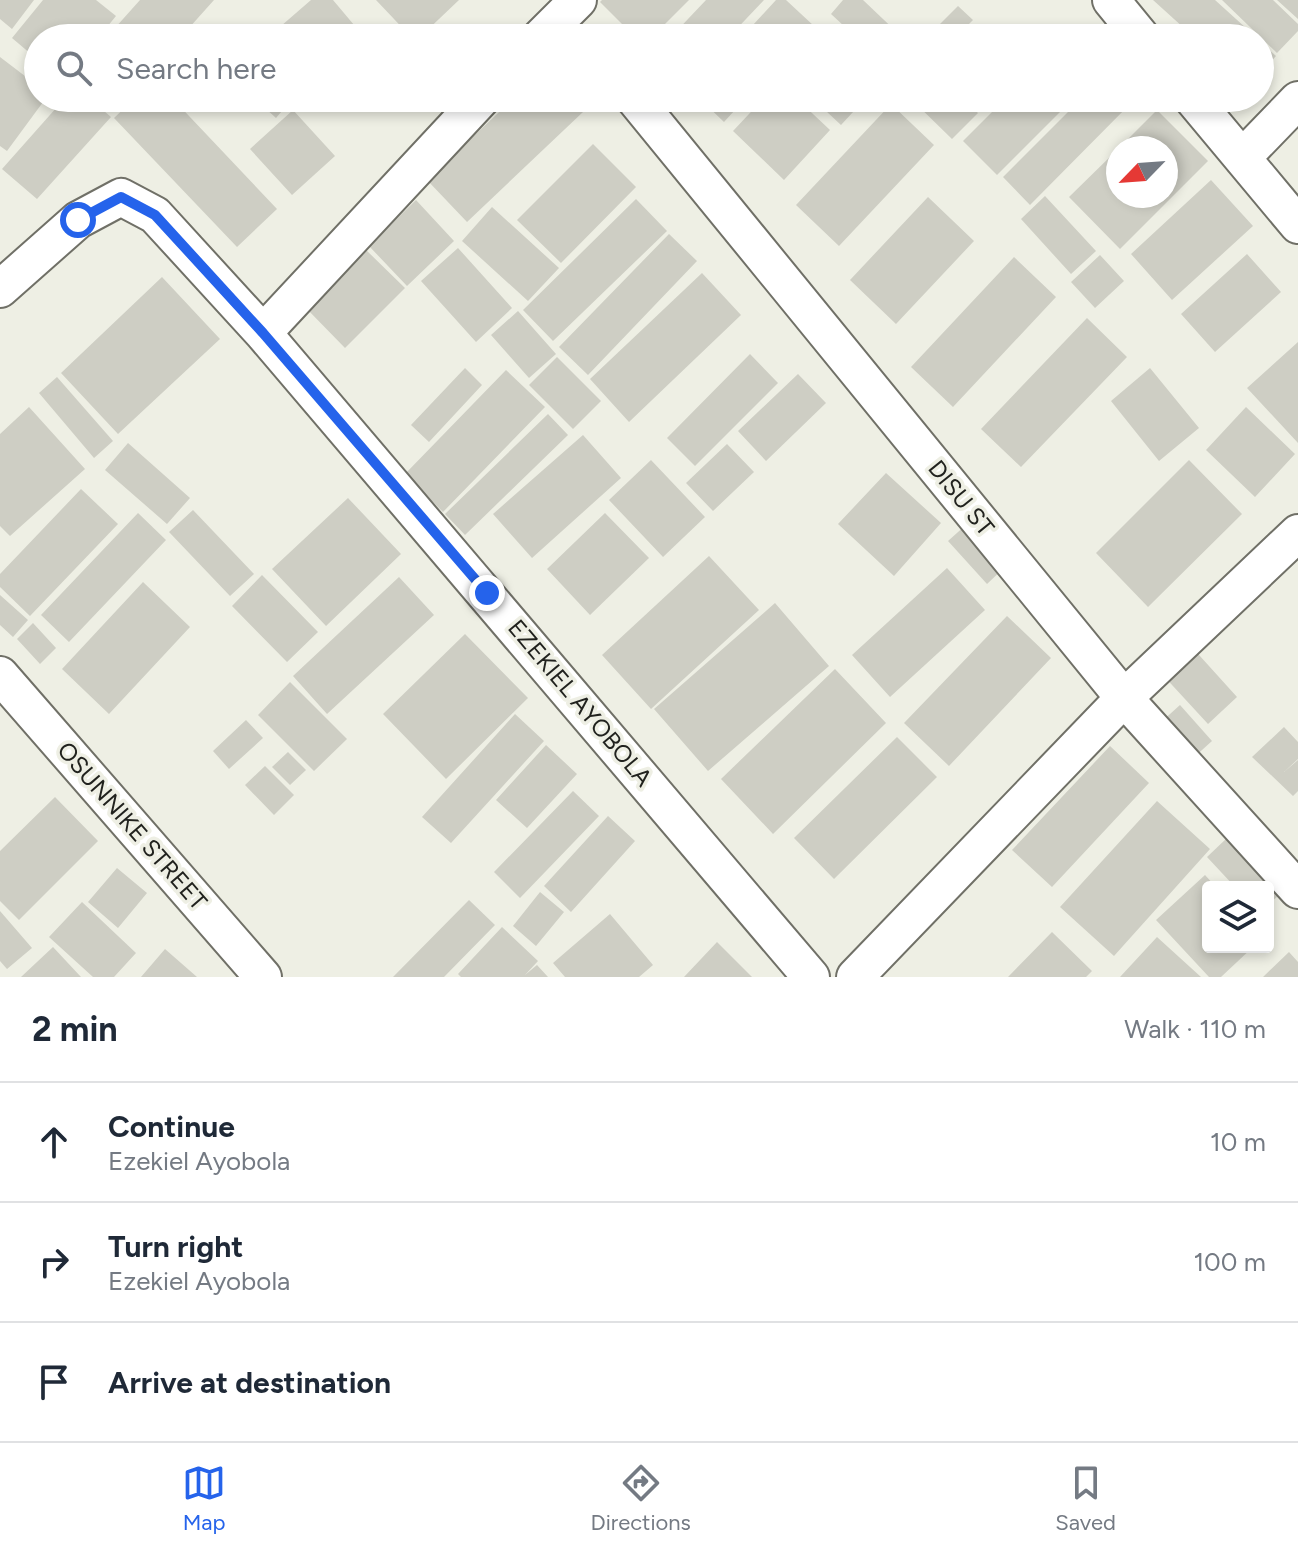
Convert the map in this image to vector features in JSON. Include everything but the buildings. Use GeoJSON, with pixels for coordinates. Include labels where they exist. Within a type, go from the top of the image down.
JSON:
{"type":"FeatureCollection","features":[{"type":"Feature","properties":{"kind":"street"},"geometry":{"type":"LineString","coordinates":[[1111,0],[1131,24]]}},
{"type":"Feature","properties":{"kind":"street"},"geometry":{"type":"LineString","coordinates":[[1242,158],[1298,100]]}},
{"type":"Feature","properties":{"kind":"street"},"geometry":{"type":"LineString","coordinates":[[263,333],[469,112]]}},
{"type":"Feature","properties":{"kind":"street","name":"DISU ST"},"geometry":{"type":"LineString","coordinates":[[645,112],[1124,698],[1298,890]]}},
{"type":"Feature","properties":{"kind":"street"},"geometry":{"type":"LineString","coordinates":[[1204,112],[1298,225]]}},
{"type":"Feature","properties":{"kind":"street","name":"EZEKIEL AYOBOLA"},"geometry":{"type":"LineString","coordinates":[[0,289],[78,220],[121,197],[155,215],[263,333],[811,977]]}},
{"type":"Feature","properties":{"kind":"street"},"geometry":{"type":"LineString","coordinates":[[855,977],[1124,698],[1298,533]]}},
{"type":"Feature","properties":{"kind":"street","name":"OSUNNIKE STREET"},"geometry":{"type":"LineString","coordinates":[[0,675],[263,977]]}},
{"type":"Feature","properties":{"kind":"route"},"geometry":{"type":"LineString","coordinates":[[78,220],[121,197],[155,215],[263,333],[487,593]]}}]}
